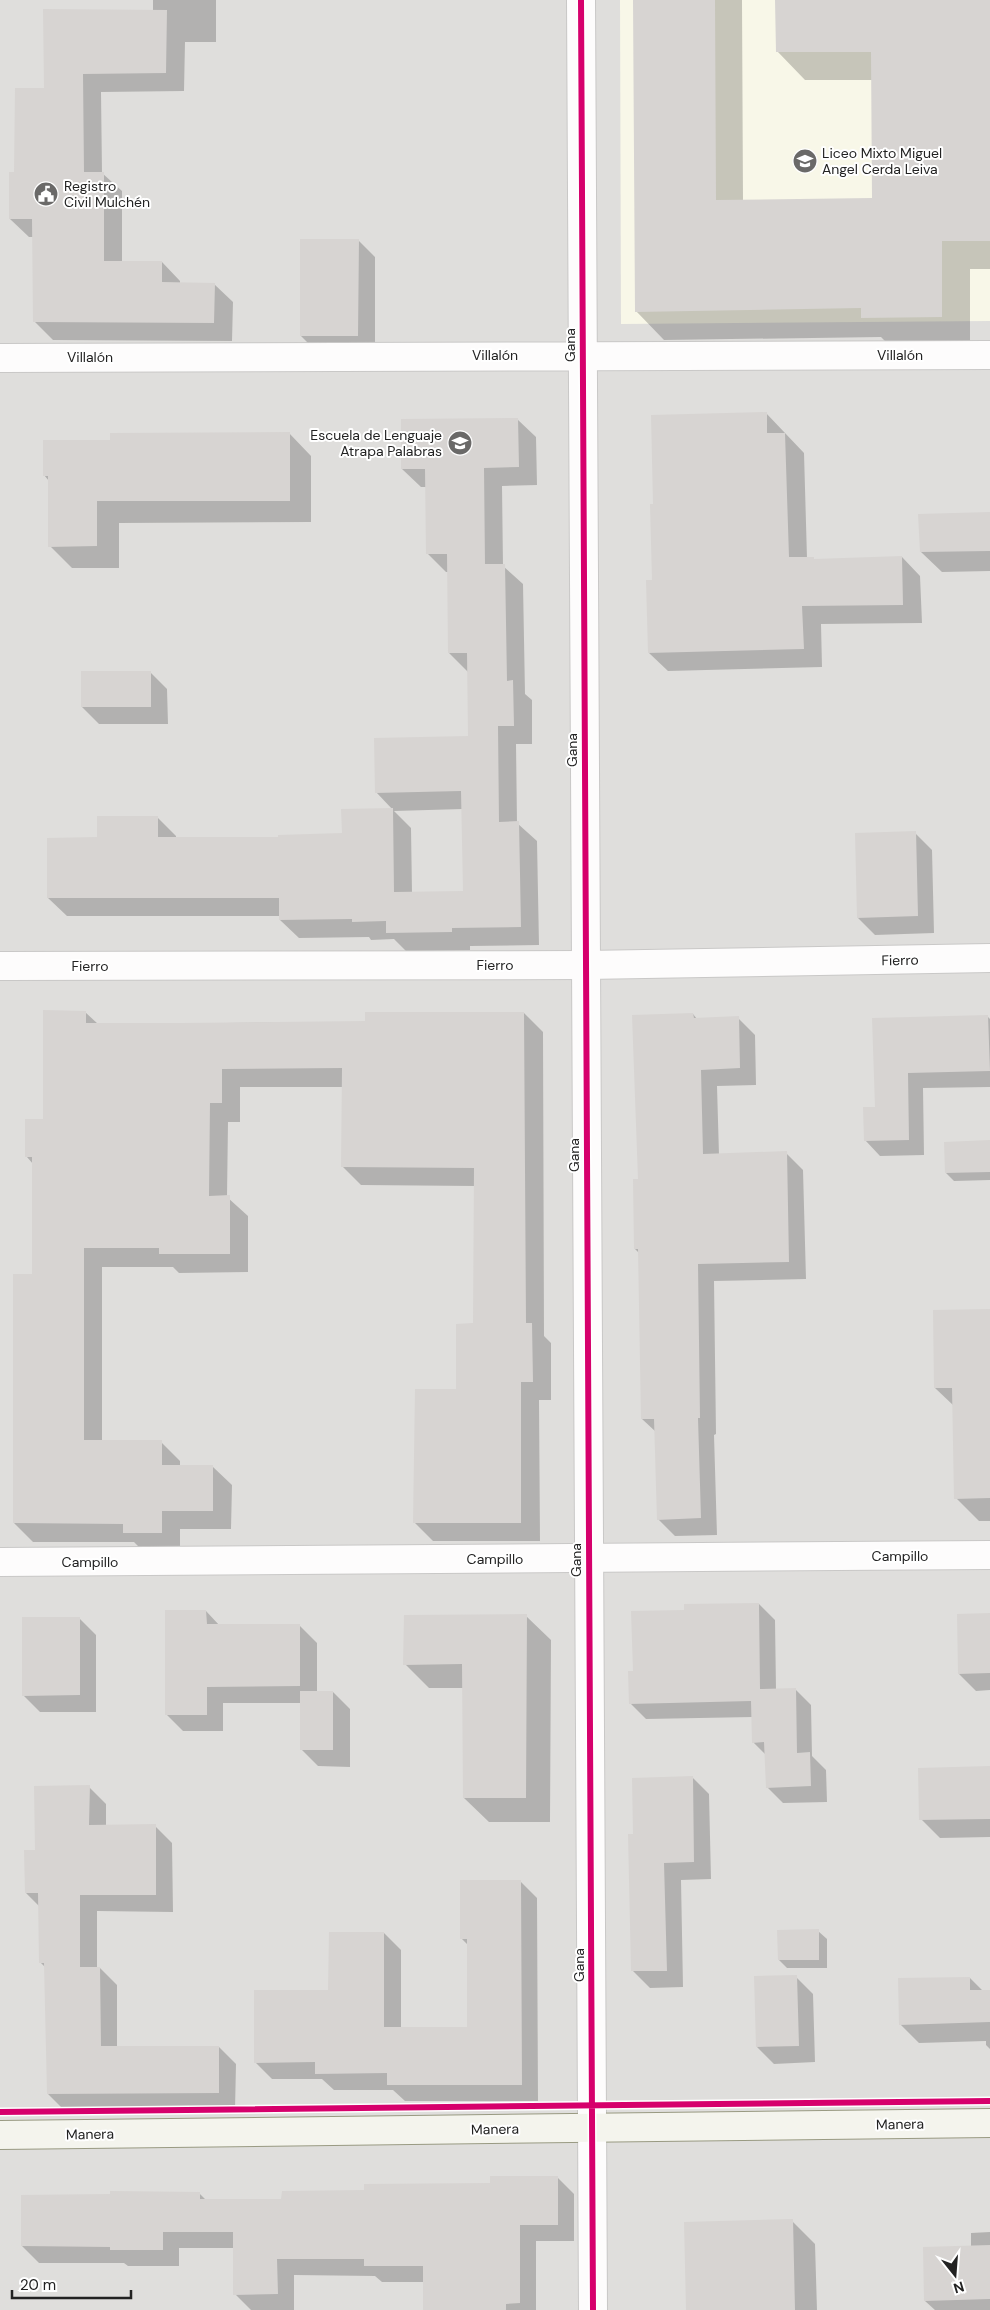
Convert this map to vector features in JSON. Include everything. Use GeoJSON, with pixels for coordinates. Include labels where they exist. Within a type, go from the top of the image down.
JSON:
{"type":"FeatureCollection","features":[{"type":"Feature","properties":{"kind":"main road","name":"Manera"},"geometry":{"type":"LineString","coordinates":[[0,2135],[990,2123]]}},
{"type":"Feature","properties":{"kind":"street","name":"Gana"},"geometry":{"type":"LineString","coordinates":[[581,0],[593,2310]]}},
{"type":"Feature","properties":{"kind":"street","name":"Villalón"},"geometry":{"type":"LineString","coordinates":[[0,358],[582,354],[990,355]]}},
{"type":"Feature","properties":{"kind":"street","name":"Fierro"},"geometry":{"type":"LineString","coordinates":[[0,966],[586,965],[990,958]]}},
{"type":"Feature","properties":{"kind":"street","name":"Campillo"},"geometry":{"type":"LineString","coordinates":[[0,1562],[990,1555]]}},
{"type":"Feature","properties":{"kind":"shaded area"},"geometry":{"type":"Polygon","coordinates":[[[0,0],[990,0],[990,2310],[0,2310],[0,0]]]}},
{"type":"Feature","properties":{"kind":"shaded area","name":"Liceo Mixto Miguel Angel Cerda Leiva"},"geometry":{"type":"Polygon","coordinates":[[[620,0],[990,0],[990,321],[621,324],[620,0]]]}},
{"type":"Feature","properties":{"kind":"building","name":"Liceo Mixto Miguel Angel Cerda Leiva"},"geometry":{"type":"Polygon","coordinates":[[[633,0],[715,0],[716,200],[872,198],[871,52],[776,52],[775,0],[990,0],[990,241],[942,241],[942,317],[861,318],[861,308],[635,312],[633,0]]]}},
{"type":"Feature","properties":{"kind":"building"},"geometry":{"type":"Polygon","coordinates":[[[43,9],[167,10],[166,73],[83,74],[84,172],[104,172],[104,261],[162,261],[162,282],[215,283],[214,323],[33,322],[32,219],[9,219],[9,172],[14,172],[15,88],[44,88],[43,9]]]}},
{"type":"Feature","properties":{"kind":"building"},"geometry":{"type":"Polygon","coordinates":[[[300,239],[359,239],[358,336],[300,336],[300,239]]]}},
{"type":"Feature","properties":{"kind":"building"},"geometry":{"type":"Polygon","coordinates":[[[767,412],[767,433],[785,433],[789,557],[814,557],[814,559],[902,556],[903,605],[802,606],[804,649],[648,653],[646,580],[652,580],[650,504],[653,504],[651,415],[767,412]]]}},
{"type":"Feature","properties":{"kind":"building"},"geometry":{"type":"Polygon","coordinates":[[[518,418],[519,467],[484,468],[485,564],[505,564],[507,681],[513,680],[514,726],[498,726],[499,822],[519,821],[521,927],[452,928],[452,932],[386,933],[386,921],[352,922],[352,919],[279,920],[279,898],[47,898],[47,838],[97,837],[97,816],[158,816],[158,837],[278,837],[278,835],[342,833],[341,809],[393,808],[394,892],[463,891],[461,791],[375,793],[374,738],[468,736],[467,653],[448,653],[447,554],[426,554],[425,469],[401,469],[401,419],[518,418]]]}},
{"type":"Feature","properties":{"kind":"building"},"geometry":{"type":"Polygon","coordinates":[[[290,432],[290,501],[97,501],[97,546],[48,547],[48,476],[43,476],[43,440],[110,440],[110,433],[290,432]]]}},
{"type":"Feature","properties":{"kind":"building"},"geometry":{"type":"Polygon","coordinates":[[[990,512],[990,551],[920,552],[918,514],[990,512]]]}},
{"type":"Feature","properties":{"kind":"building"},"geometry":{"type":"Polygon","coordinates":[[[81,671],[151,671],[151,707],[81,707],[81,671]]]}},
{"type":"Feature","properties":{"kind":"building"},"geometry":{"type":"Polygon","coordinates":[[[916,831],[918,916],[857,918],[855,833],[916,831]]]}},
{"type":"Feature","properties":{"kind":"building"},"geometry":{"type":"Polygon","coordinates":[[[43,1010],[86,1011],[86,1023],[365,1021],[365,1012],[524,1012],[526,1323],[532,1323],[533,1382],[521,1382],[521,1523],[413,1523],[415,1389],[456,1389],[456,1324],[473,1323],[474,1168],[341,1167],[342,1068],[222,1069],[222,1103],[210,1103],[209,1196],[230,1195],[230,1254],[159,1254],[159,1248],[84,1248],[84,1440],[162,1440],[162,1465],[213,1465],[213,1511],[162,1511],[162,1533],[123,1533],[123,1524],[13,1523],[13,1274],[32,1274],[32,1157],[25,1157],[25,1119],[43,1119],[43,1010]]]}},
{"type":"Feature","properties":{"kind":"building"},"geometry":{"type":"Polygon","coordinates":[[[693,1013],[694,1018],[739,1016],[740,1068],[701,1070],[703,1154],[787,1151],[789,1262],[698,1264],[700,1418],[698,1418],[701,1518],[657,1520],[654,1419],[641,1419],[638,1249],[634,1249],[633,1179],[638,1179],[632,1015],[693,1013]]]}},
{"type":"Feature","properties":{"kind":"building"},"geometry":{"type":"Polygon","coordinates":[[[988,1015],[990,1071],[908,1073],[909,1140],[864,1141],[863,1107],[875,1107],[872,1018],[988,1015]]]}},
{"type":"Feature","properties":{"kind":"building"},"geometry":{"type":"Polygon","coordinates":[[[990,1140],[990,1172],[945,1173],[944,1142],[990,1140]]]}},
{"type":"Feature","properties":{"kind":"building"},"geometry":{"type":"Polygon","coordinates":[[[990,1309],[990,1498],[954,1499],[952,1388],[934,1388],[933,1310],[990,1309]]]}},
{"type":"Feature","properties":{"kind":"building"},"geometry":{"type":"Polygon","coordinates":[[[759,1603],[760,1689],[796,1688],[797,1753],[810,1752],[811,1786],[766,1788],[764,1742],[752,1743],[751,1701],[629,1704],[628,1671],[633,1671],[631,1611],[684,1610],[684,1604],[759,1603]]]}},
{"type":"Feature","properties":{"kind":"building"},"geometry":{"type":"Polygon","coordinates":[[[165,1610],[206,1610],[207,1624],[300,1624],[300,1686],[207,1687],[207,1715],[165,1715],[165,1610]]]}},
{"type":"Feature","properties":{"kind":"building"},"geometry":{"type":"Polygon","coordinates":[[[990,1613],[990,1673],[958,1674],[957,1614],[990,1613]]]}},
{"type":"Feature","properties":{"kind":"building"},"geometry":{"type":"Polygon","coordinates":[[[527,1614],[526,1798],[463,1798],[462,1664],[403,1665],[404,1615],[527,1614]]]}},
{"type":"Feature","properties":{"kind":"building"},"geometry":{"type":"Polygon","coordinates":[[[22,1617],[80,1617],[80,1695],[22,1696],[22,1617]]]}},
{"type":"Feature","properties":{"kind":"building"},"geometry":{"type":"Polygon","coordinates":[[[300,1691],[333,1691],[333,1750],[300,1750],[300,1691]]]}},
{"type":"Feature","properties":{"kind":"building"},"geometry":{"type":"Polygon","coordinates":[[[990,1766],[990,1819],[919,1820],[918,1768],[990,1766]]]}},
{"type":"Feature","properties":{"kind":"building"},"geometry":{"type":"Polygon","coordinates":[[[693,1776],[694,1862],[664,1863],[667,1971],[631,1971],[628,1834],[633,1834],[632,1778],[693,1776]]]}},
{"type":"Feature","properties":{"kind":"building"},"geometry":{"type":"Polygon","coordinates":[[[90,1785],[89,1825],[156,1824],[156,1895],[80,1895],[80,1967],[100,1967],[101,2046],[219,2046],[219,2093],[47,2094],[44,1963],[39,1963],[38,1893],[25,1893],[24,1850],[35,1850],[34,1786],[90,1785]]]}},
{"type":"Feature","properties":{"kind":"building"},"geometry":{"type":"Polygon","coordinates":[[[460,1880],[521,1880],[522,2085],[387,2085],[387,2073],[315,2074],[315,2062],[254,2063],[254,1990],[328,1990],[329,1932],[384,1932],[384,2027],[467,2027],[467,1939],[460,1939],[460,1880]]]}},
{"type":"Feature","properties":{"kind":"building"},"geometry":{"type":"Polygon","coordinates":[[[819,1929],[819,1960],[778,1960],[777,1930],[819,1929]]]}},
{"type":"Feature","properties":{"kind":"building"},"geometry":{"type":"Polygon","coordinates":[[[797,1975],[799,2046],[756,2047],[754,1976],[797,1975]]]}},
{"type":"Feature","properties":{"kind":"building"},"geometry":{"type":"Polygon","coordinates":[[[970,1977],[970,1990],[990,1990],[990,2022],[899,2025],[898,1978],[970,1977]]]}},
{"type":"Feature","properties":{"kind":"building"},"geometry":{"type":"Polygon","coordinates":[[[490,2176],[558,2176],[558,2225],[520,2225],[520,2303],[506,2304],[506,2310],[423,2310],[423,2266],[364,2266],[364,2259],[277,2259],[278,2294],[233,2295],[233,2232],[163,2232],[163,2250],[110,2250],[110,2247],[21,2246],[21,2195],[110,2194],[110,2191],[200,2192],[200,2199],[281,2199],[282,2191],[364,2190],[364,2184],[490,2183],[490,2176]]]}},
{"type":"Feature","properties":{"kind":"building"},"geometry":{"type":"Polygon","coordinates":[[[793,2219],[795,2310],[686,2310],[684,2222],[793,2219]]]}},
{"type":"Feature","properties":{"kind":"building"},"geometry":{"type":"Polygon","coordinates":[[[990,2245],[990,2299],[924,2301],[923,2247],[990,2245]]]}},
{"type":"Feature","properties":{"kind":"cycle path"},"geometry":{"type":"LineString","coordinates":[[581,0],[593,2310]]}},
{"type":"Feature","properties":{"kind":"cycle path"},"geometry":{"type":"LineString","coordinates":[[0,2112],[990,2101]]}},
{"type":"Feature","properties":{"kind":"place","name":"Liceo Mixto Miguel Angel Cerda Leiva"},"geometry":{"type":"Point","coordinates":[805,161]}},
{"type":"Feature","properties":{"kind":"place","name":"Registro Civil Mulchén"},"geometry":{"type":"Point","coordinates":[46,194]}},
{"type":"Feature","properties":{"kind":"place","name":"Escuela de Lenguaje Atrapa Palabras"},"geometry":{"type":"Point","coordinates":[460,443]}}]}
